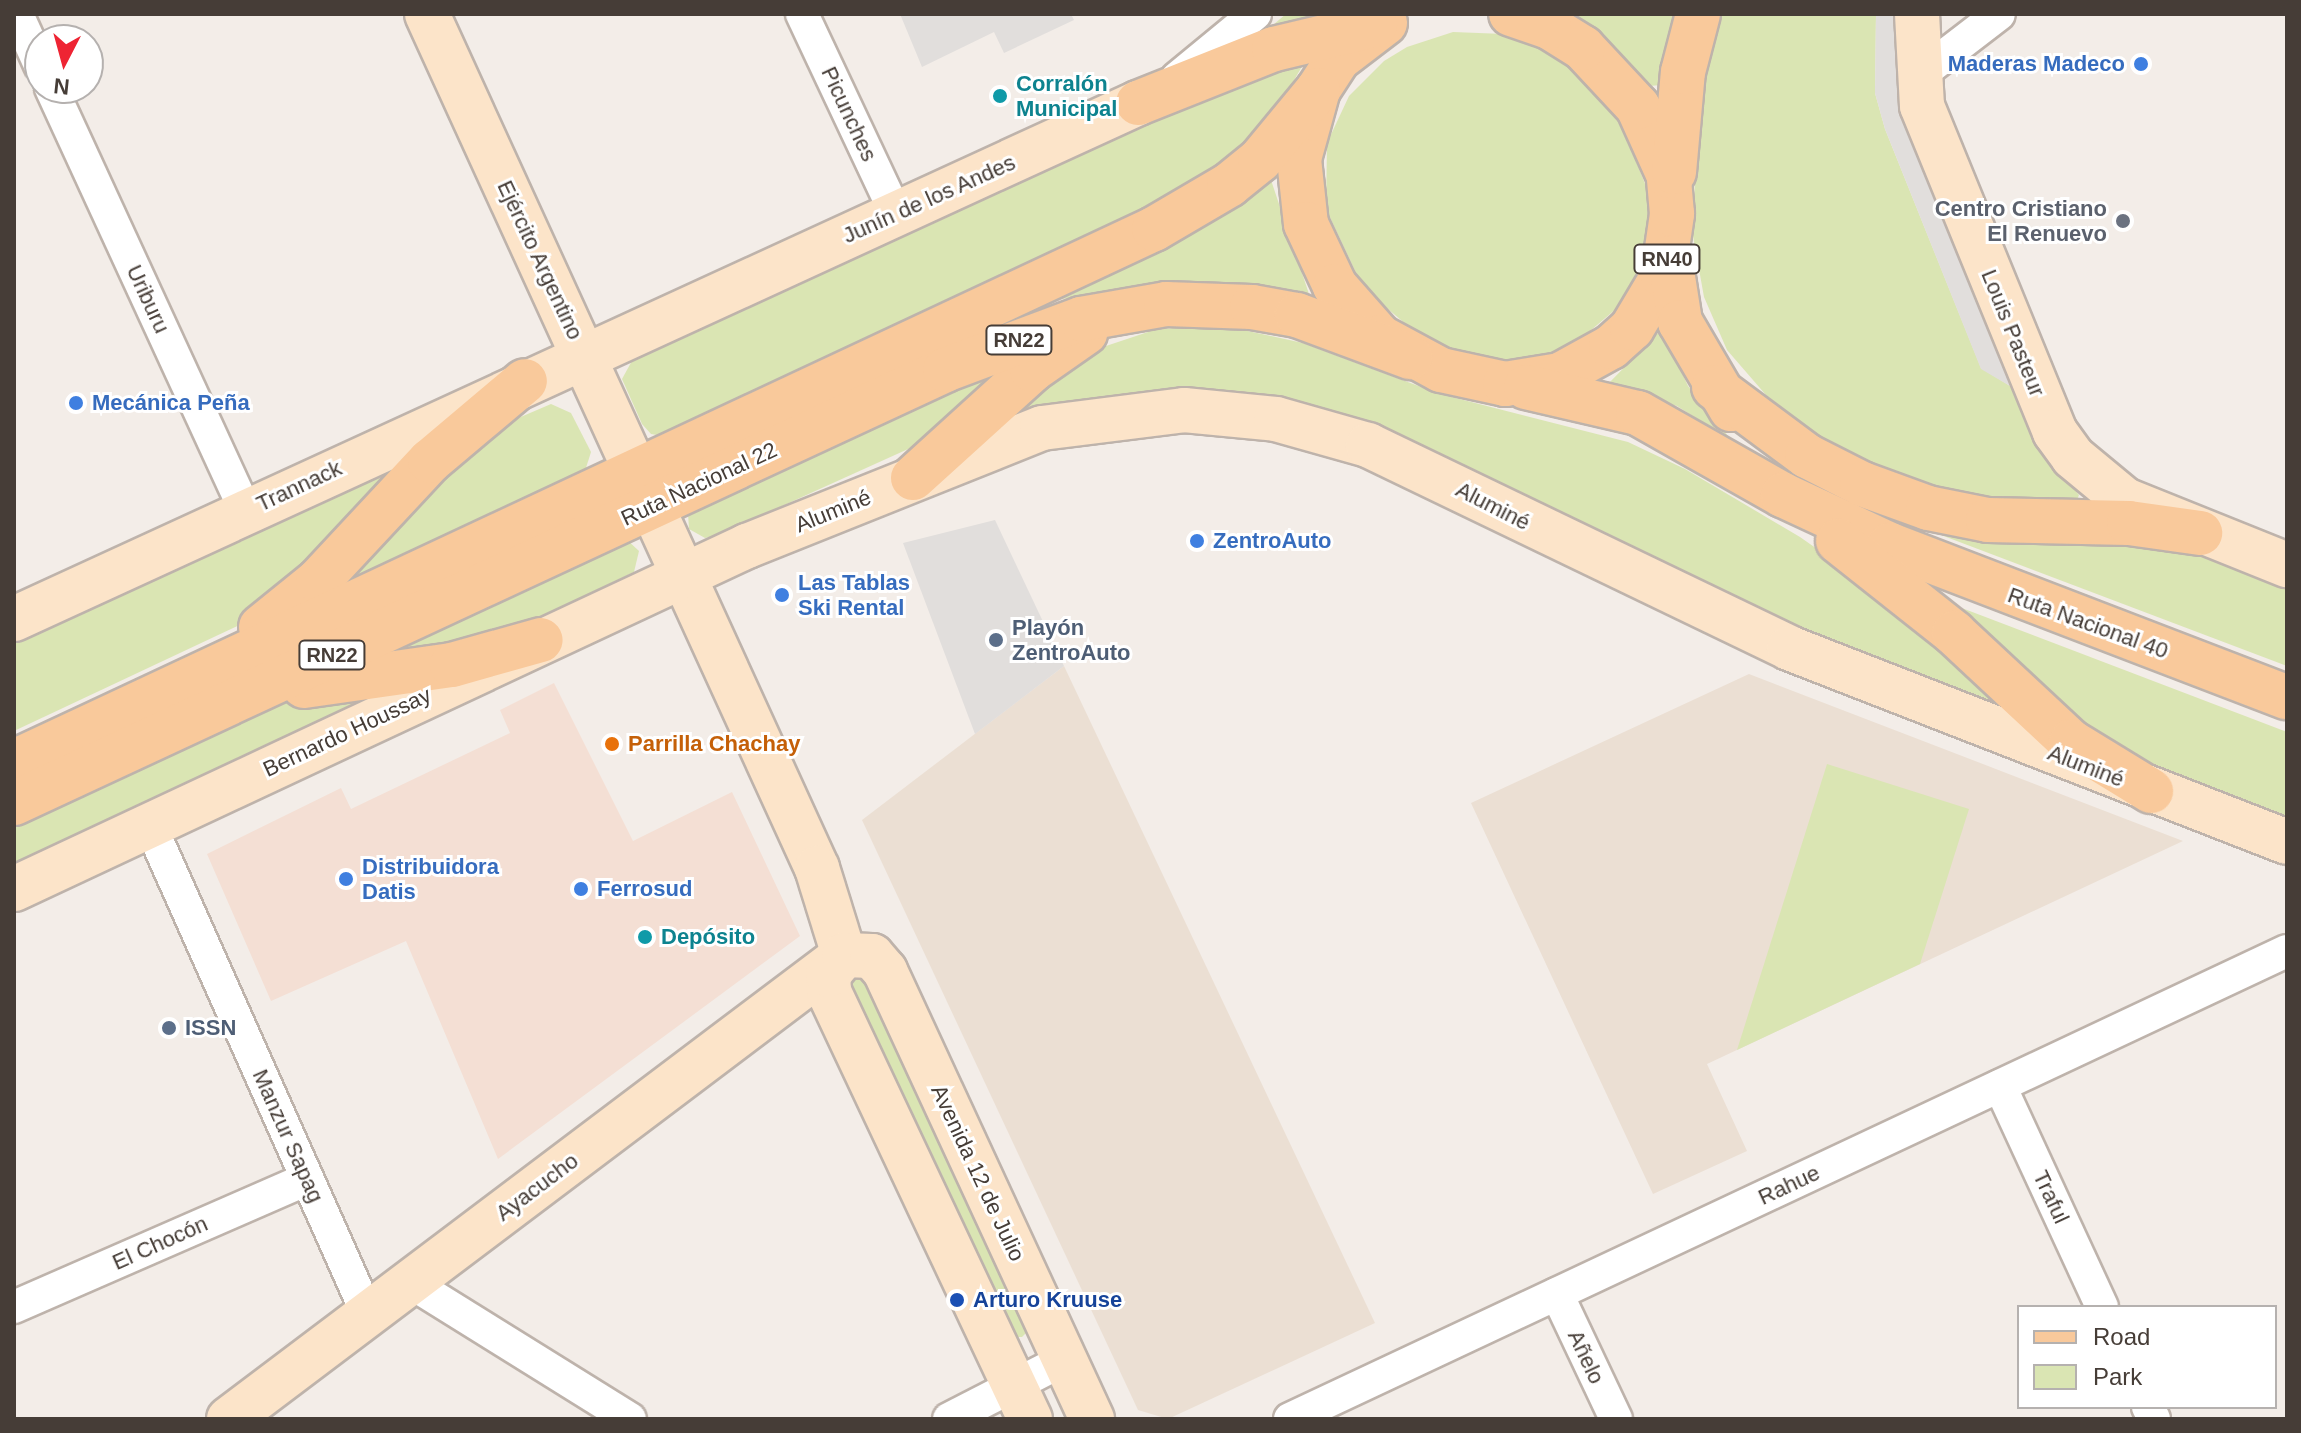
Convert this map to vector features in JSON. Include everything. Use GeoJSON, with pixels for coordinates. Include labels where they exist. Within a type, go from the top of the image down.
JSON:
{"type":"FeatureCollection","features":[{"type":"Feature","properties":{"kind":"main road","name":"RN40"},"geometry":{"type":"LineString","coordinates":[[1398,19],[1338,59],[1318,90],[1299,159],[1306,224],[1319,257],[1356,314],[1410,357],[1476,381],[1505,384],[1560,375],[1611,347],[1650,304],[1671,231],[1669,176],[1638,107],[1583,48],[1549,27],[1511,14]]}},
{"type":"Feature","properties":{"kind":"main road","name":"Ruta Nacional 40"},"geometry":{"type":"LineString","coordinates":[[1698,14],[1677,115],[1671,231],[1680,322],[1714,387],[1800,483],[1890,545]]}},
{"type":"Feature","properties":{"kind":"main road"},"geometry":{"type":"LineString","coordinates":[[1138,103],[1287,45],[1398,19]]}},
{"type":"Feature","properties":{"kind":"main road","name":"Ruta Nacional 22"},"geometry":{"type":"LineString","coordinates":[[14,803],[223,705],[1154,229],[1229,185],[1260,160],[1318,90]]}},
{"type":"Feature","properties":{"kind":"main road","name":"Ruta Nacional 22"},"geometry":{"type":"LineString","coordinates":[[14,762],[185,682],[642,489],[1081,319],[1166,304],[1252,307],[1297,315],[1410,357]]}},
{"type":"Feature","properties":{"kind":"main road"},"geometry":{"type":"LineString","coordinates":[[913,478],[1050,355],[1122,310]]}},
{"type":"Feature","properties":{"kind":"main road"},"geometry":{"type":"LineString","coordinates":[[185,682],[296,601],[430,461],[525,381]]}},
{"type":"Feature","properties":{"kind":"main road","name":"Ruta Nacional 40"},"geometry":{"type":"LineString","coordinates":[[1505,384],[1565,393],[1638,413],[1739,469],[1890,545],[2287,697]]}},
{"type":"Feature","properties":{"kind":"main road"},"geometry":{"type":"LineString","coordinates":[[1714,387],[1820,463],[1928,508],[1988,520],[2129,523],[2200,533]]}},
{"type":"Feature","properties":{"kind":"main road"},"geometry":{"type":"LineString","coordinates":[[1739,469],[1921,605],[2071,742],[2151,791]]}},
{"type":"Feature","properties":{"kind":"main road"},"geometry":{"type":"LineString","coordinates":[[223,705],[341,678],[452,665],[541,640]]}},
{"type":"Feature","properties":{"kind":"street","name":"Ejército Argentino"},"geometry":{"type":"LineString","coordinates":[[427,14],[584,354],[642,489]]}},
{"type":"Feature","properties":{"kind":"street","name":"Picunches"},"geometry":{"type":"LineString","coordinates":[[802,14],[896,214]]}},
{"type":"Feature","properties":{"kind":"street","name":"Junín de los Andes"},"geometry":{"type":"LineString","coordinates":[[584,354],[1138,103],[1255,14]]}},
{"type":"Feature","properties":{"kind":"street","name":"Louis Pasteur"},"geometry":{"type":"LineString","coordinates":[[1917,14],[1917,77],[1931,130],[2055,432],[2073,457],[2125,500],[2200,533],[2287,565]]}},
{"type":"Feature","properties":{"kind":"street"},"geometry":{"type":"LineString","coordinates":[[1917,77],[1999,14]]}},
{"type":"Feature","properties":{"kind":"street","name":"Uriburu"},"geometry":{"type":"LineString","coordinates":[[58,104],[246,511]]}},
{"type":"Feature","properties":{"kind":"street","name":"Trannack"},"geometry":{"type":"LineString","coordinates":[[14,619],[584,354]]}},
{"type":"Feature","properties":{"kind":"street","name":"Aluminé"},"geometry":{"type":"LineString","coordinates":[[679,574],[1042,428],[1133,413],[1235,414],[1323,430],[1409,463],[1607,565],[1789,648],[2287,842]]}},
{"type":"Feature","properties":{"kind":"street"},"geometry":{"type":"LineString","coordinates":[[642,489],[817,868],[844,955],[828,975],[829,992],[1021,1402]]}},
{"type":"Feature","properties":{"kind":"street","name":"Bernardo Houssay"},"geometry":{"type":"LineString","coordinates":[[14,889],[679,574]]}},
{"type":"Feature","properties":{"kind":"street","name":"Manzur Sapag"},"geometry":{"type":"LineString","coordinates":[[150,825],[368,1315]]}},
{"type":"Feature","properties":{"kind":"street","name":"Rahue"},"geometry":{"type":"LineString","coordinates":[[1290,1419],[2287,951]]}},
{"type":"Feature","properties":{"kind":"street","name":"Ayacucho"},"geometry":{"type":"LineString","coordinates":[[229,1419],[844,955]]}},
{"type":"Feature","properties":{"kind":"street","name":"Avenida 12 de Julio"},"geometry":{"type":"LineString","coordinates":[[844,955],[872,956],[885,971],[1064,1360],[1083,1416]]}},
{"type":"Feature","properties":{"kind":"street","name":"Traful"},"geometry":{"type":"LineString","coordinates":[[2000,1086],[2101,1305]]}},
{"type":"Feature","properties":{"kind":"street","name":"El Chocón"},"geometry":{"type":"LineString","coordinates":[[14,1307],[307,1179]]}},
{"type":"Feature","properties":{"kind":"street"},"geometry":{"type":"LineString","coordinates":[[410,1282],[630,1419]]}},
{"type":"Feature","properties":{"kind":"street","name":"Añelo"},"geometry":{"type":"LineString","coordinates":[[1557,1294],[1616,1419]]}},
{"type":"Feature","properties":{"kind":"street"},"geometry":{"type":"LineString","coordinates":[[949,1419],[1021,1402],[1064,1360]]}},
{"type":"Feature","properties":{"kind":"shaded area"},"geometry":{"type":"Polygon","coordinates":[[[900,14],[1071,14],[1074,20],[1004,53],[994,32],[922,67],[900,14]]]}},
{"type":"Feature","properties":{"kind":"shaded area"},"geometry":{"type":"Polygon","coordinates":[[[1876,14],[1901,14],[2015,389],[1981,369],[1885,129],[1875,93],[1876,14]]]}},
{"type":"Feature","properties":{"kind":"shaded area","name":"Playón ZentroAuto"},"geometry":{"type":"Polygon","coordinates":[[[995,520],[1064,666],[975,734],[903,543],[995,520]]]}},
{"type":"Feature","properties":{"kind":"shaded area"},"geometry":{"type":"Polygon","coordinates":[[[1064,666],[1375,1323],[1168,1419],[1138,1410],[862,820],[1064,666]]]}},
{"type":"Feature","properties":{"kind":"shaded area"},"geometry":{"type":"Polygon","coordinates":[[[1749,674],[2183,841],[1707,1064],[1747,1151],[1653,1194],[1471,803],[1749,674]]]}},
{"type":"Feature","properties":{"kind":"shaded area","name":"Ferrosud"},"geometry":{"type":"Polygon","coordinates":[[[554,683],[633,841],[732,792],[800,936],[498,1159],[406,941],[271,1001],[207,854],[341,788],[351,809],[510,733],[500,710],[554,683]]]}},
{"type":"Feature","properties":{"kind":"green space"},"geometry":{"type":"Polygon","coordinates":[[[1286,14],[1319,14],[1249,45],[1286,14]]]}},
{"type":"Feature","properties":{"kind":"green space"},"geometry":{"type":"Polygon","coordinates":[[[1572,14],[1679,14],[1662,85],[1649,86],[1620,53],[1572,14]]]}},
{"type":"Feature","properties":{"kind":"green space"},"geometry":{"type":"Polygon","coordinates":[[[1717,14],[1876,14],[1875,93],[1885,129],[1981,368],[2015,389],[2040,447],[2079,495],[2073,510],[1931,490],[1839,451],[1766,395],[1727,350],[1704,297],[1693,236],[1697,113],[1717,14]]]}},
{"type":"Feature","properties":{"kind":"green space"},"geometry":{"type":"Polygon","coordinates":[[[1453,32],[1504,34],[1530,42],[1572,68],[1621,124],[1650,196],[1648,251],[1623,303],[1577,342],[1525,362],[1472,360],[1421,337],[1375,298],[1357,275],[1326,209],[1327,143],[1349,96],[1384,61],[1407,47],[1453,32]]]}},
{"type":"Feature","properties":{"kind":"green space"},"geometry":{"type":"Polygon","coordinates":[[[1304,63],[1279,106],[1255,133],[1183,193],[663,436],[651,434],[642,424],[622,379],[633,359],[1163,109],[1304,63]]]}},
{"type":"Feature","properties":{"kind":"green space"},"geometry":{"type":"Polygon","coordinates":[[[1271,180],[1309,294],[1180,280],[1056,300],[1146,256],[1271,180]]]}},
{"type":"Feature","properties":{"kind":"green space"},"geometry":{"type":"Polygon","coordinates":[[[1192,326],[1229,327],[1303,343],[1440,394],[1628,442],[1685,469],[1800,537],[1900,607],[2025,723],[1801,635],[1349,421],[990,429],[1094,350],[1154,330],[1192,326]]]}},
{"type":"Feature","properties":{"kind":"green space"},"geometry":{"type":"Polygon","coordinates":[[[1658,333],[1666,338],[1688,386],[1732,441],[1677,406],[1608,384],[1658,333]]]}},
{"type":"Feature","properties":{"kind":"green space"},"geometry":{"type":"Polygon","coordinates":[[[1008,362],[939,430],[917,445],[718,535],[705,538],[689,529],[688,513],[1008,362]]]}},
{"type":"Feature","properties":{"kind":"green space"},"geometry":{"type":"Polygon","coordinates":[[[551,404],[571,413],[591,452],[585,471],[333,587],[399,510],[509,422],[551,404]]]}},
{"type":"Feature","properties":{"kind":"green space"},"geometry":{"type":"Polygon","coordinates":[[[405,462],[248,621],[14,731],[14,641],[405,462]]]}},
{"type":"Feature","properties":{"kind":"green space"},"geometry":{"type":"Polygon","coordinates":[[[1807,471],[2183,545],[2287,583],[2287,666],[1941,535],[1886,522],[1836,497],[1807,471]]]}},
{"type":"Feature","properties":{"kind":"green space"},"geometry":{"type":"Polygon","coordinates":[[[625,538],[639,551],[634,572],[501,636],[350,665],[625,538]]]}},
{"type":"Feature","properties":{"kind":"green space"},"geometry":{"type":"Polygon","coordinates":[[[1925,594],[2287,732],[2287,825],[2103,746],[1925,594]]]}},
{"type":"Feature","properties":{"kind":"green space"},"geometry":{"type":"Polygon","coordinates":[[[407,686],[14,869],[14,827],[289,701],[407,686]]]}},
{"type":"Feature","properties":{"kind":"green space"},"geometry":{"type":"Polygon","coordinates":[[[1827,764],[1969,809],[1920,964],[1737,1050],[1827,764]]]}},
{"type":"Feature","properties":{"kind":"green space"},"geometry":{"type":"Polygon","coordinates":[[[856,977],[865,978],[1029,1330],[1022,1337],[1011,1337],[844,992],[856,977]]]}},
{"type":"Feature","properties":{"kind":"place","name":"Maderas Madeco"},"geometry":{"type":"Point","coordinates":[2141,64]}},
{"type":"Feature","properties":{"kind":"place","name":"Corralón Municipal"},"geometry":{"type":"Point","coordinates":[1000,96]}},
{"type":"Feature","properties":{"kind":"place","name":"Centro Cristiano El Renuevo"},"geometry":{"type":"Point","coordinates":[2123,221]}},
{"type":"Feature","properties":{"kind":"place","name":"Mecánica Peña"},"geometry":{"type":"Point","coordinates":[76,403]}},
{"type":"Feature","properties":{"kind":"place","name":"ZentroAuto"},"geometry":{"type":"Point","coordinates":[1197,541]}},
{"type":"Feature","properties":{"kind":"place","name":"Las Tablas Ski Rental"},"geometry":{"type":"Point","coordinates":[782,595]}},
{"type":"Feature","properties":{"kind":"place","name":"Playón ZentroAuto"},"geometry":{"type":"Point","coordinates":[996,640]}},
{"type":"Feature","properties":{"kind":"place","name":"Parrilla Chachay"},"geometry":{"type":"Point","coordinates":[612,744]}},
{"type":"Feature","properties":{"kind":"place","name":"Distribuidora Datis"},"geometry":{"type":"Point","coordinates":[346,879]}},
{"type":"Feature","properties":{"kind":"place","name":"Ferrosud"},"geometry":{"type":"Point","coordinates":[581,889]}},
{"type":"Feature","properties":{"kind":"place","name":"Depósito"},"geometry":{"type":"Point","coordinates":[645,937]}},
{"type":"Feature","properties":{"kind":"place","name":"ISSN"},"geometry":{"type":"Point","coordinates":[169,1028]}},
{"type":"Feature","properties":{"kind":"place","name":"Arturo Kruuse"},"geometry":{"type":"Point","coordinates":[957,1300]}}]}
